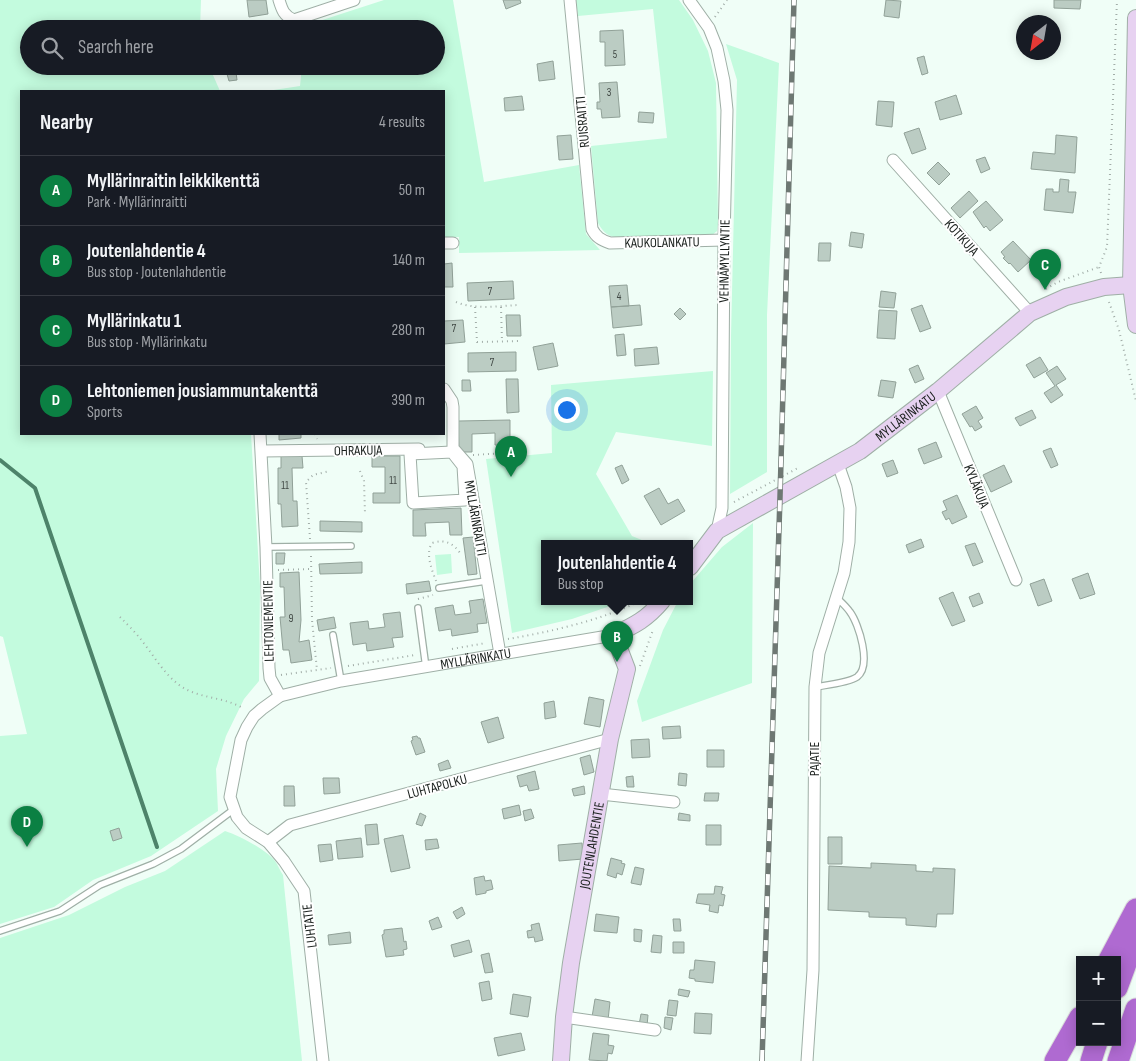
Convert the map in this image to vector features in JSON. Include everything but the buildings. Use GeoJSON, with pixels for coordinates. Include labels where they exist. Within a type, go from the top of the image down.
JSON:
{"type":"FeatureCollection","features":[{"type":"Feature","properties":{"kind":"highway"},"geometry":{"type":"LineString","coordinates":[[1111,956],[1136,909]]}},
{"type":"Feature","properties":{"kind":"highway"},"geometry":{"type":"LineString","coordinates":[[1121,977],[1136,937]]}},
{"type":"Feature","properties":{"kind":"highway"},"geometry":{"type":"LineString","coordinates":[[1118,1061],[1136,1010]]}},
{"type":"Feature","properties":{"kind":"highway"},"geometry":{"type":"LineString","coordinates":[[1054,1061],[1076,1024]]}},
{"type":"Feature","properties":{"kind":"highway"},"geometry":{"type":"LineString","coordinates":[[1091,1061],[1097,1046]]}},
{"type":"Feature","properties":{"kind":"street"},"geometry":{"type":"LineString","coordinates":[[280,0],[284,13],[288,18],[294,20],[354,0]]}},
{"type":"Feature","properties":{"kind":"street","name":"RUISRAITTI"},"geometry":{"type":"LineString","coordinates":[[570,0],[592,229],[602,241]]}},
{"type":"Feature","properties":{"kind":"street","name":"VEHNÄMYLLYNTIE"},"geometry":{"type":"LineString","coordinates":[[690,0],[709,28],[716,48],[724,82],[727,110],[722,508],[717,531]]}},
{"type":"Feature","properties":{"kind":"street"},"geometry":{"type":"LineString","coordinates":[[1136,18],[1131,285],[1136,325]]}},
{"type":"Feature","properties":{"kind":"street","name":"KOTIKUJA"},"geometry":{"type":"LineString","coordinates":[[893,160],[1030,313]]}},
{"type":"Feature","properties":{"kind":"street","name":"KAUKOLANKATU"},"geometry":{"type":"LineString","coordinates":[[602,241],[610,243],[724,240]]}},
{"type":"Feature","properties":{"kind":"street","name":"MYLLÄRINKATU"},"geometry":{"type":"LineString","coordinates":[[693,563],[717,531],[860,451],[938,392],[1030,313],[1066,297],[1104,287],[1131,285]]}},
{"type":"Feature","properties":{"kind":"street","name":"MYLLÄRINRAITTI"},"geometry":{"type":"LineString","coordinates":[[445,390],[452,401],[456,451],[467,464],[500,654]]}},
{"type":"Feature","properties":{"kind":"street","name":"KYLÄKUJA"},"geometry":{"type":"LineString","coordinates":[[938,392],[1016,580]]}},
{"type":"Feature","properties":{"kind":"street","name":"LEHTONIEMENTIE"},"geometry":{"type":"LineString","coordinates":[[260,435],[270,678],[280,696]]}},
{"type":"Feature","properties":{"kind":"street","name":"OHRAKUJA"},"geometry":{"type":"LineString","coordinates":[[262,451],[456,451]]}},
{"type":"Feature","properties":{"kind":"street"},"geometry":{"type":"LineString","coordinates":[[452,452],[463,466],[465,500],[413,504],[410,454],[452,452]]}},
{"type":"Feature","properties":{"kind":"street","name":"PAJATIE"},"geometry":{"type":"LineString","coordinates":[[807,1061],[812,970],[815,687],[819,654],[844,573],[849,542],[850,508],[846,487],[838,464]]}},
{"type":"Feature","properties":{"kind":"street","name":"MYLLÄRINKATU"},"geometry":{"type":"LineString","coordinates":[[280,696],[341,681],[614,635],[633,626],[651,614],[659,605]]}},
{"type":"Feature","properties":{"kind":"street","name":"JOUTENLAHDENTIE"},"geometry":{"type":"LineString","coordinates":[[561,1061],[571,963],[610,739],[627,668],[614,635]]}},
{"type":"Feature","properties":{"kind":"street"},"geometry":{"type":"LineString","coordinates":[[235,814],[230,797],[242,740],[254,716],[280,696]]}},
{"type":"Feature","properties":{"kind":"street","name":"LUHTAPOLKU"},"geometry":{"type":"LineString","coordinates":[[268,842],[290,825],[610,739]]}},
{"type":"Feature","properties":{"kind":"street"},"geometry":{"type":"LineString","coordinates":[[601,794],[674,802]]}},
{"type":"Feature","properties":{"kind":"street","name":"LUHTATIE"},"geometry":{"type":"LineString","coordinates":[[235,814],[246,828],[268,842],[284,861],[304,891],[323,1061]]}},
{"type":"Feature","properties":{"kind":"street"},"geometry":{"type":"LineString","coordinates":[[564,1017],[655,1030]]}},
{"type":"Feature","properties":{"kind":"lane"},"geometry":{"type":"LineString","coordinates":[[266,546],[351,546]]}},
{"type":"Feature","properties":{"kind":"lane"},"geometry":{"type":"LineString","coordinates":[[439,588],[486,581]]}},
{"type":"Feature","properties":{"kind":"lane"},"geometry":{"type":"LineString","coordinates":[[815,687],[856,677],[863,670],[864,659],[860,636],[850,612],[836,598]]}},
{"type":"Feature","properties":{"kind":"lane"},"geometry":{"type":"LineString","coordinates":[[418,608],[426,668]]}},
{"type":"Feature","properties":{"kind":"lane"},"geometry":{"type":"LineString","coordinates":[[333,635],[341,681]]}},
{"type":"Feature","properties":{"kind":"lane"},"geometry":{"type":"LineString","coordinates":[[0,931],[60,911],[100,885],[153,864],[181,849],[235,814]]}},
{"type":"Feature","properties":{"kind":"path"},"geometry":{"type":"LineString","coordinates":[[709,28],[727,0]]}},
{"type":"Feature","properties":{"kind":"path"},"geometry":{"type":"LineString","coordinates":[[1117,0],[1107,247],[1099,266],[1119,330],[1136,401]]}},
{"type":"Feature","properties":{"kind":"path"},"geometry":{"type":"LineString","coordinates":[[456,302],[466,306],[518,305]]}},
{"type":"Feature","properties":{"kind":"path"},"geometry":{"type":"LineString","coordinates":[[475,306],[476,342],[521,341]]}},
{"type":"Feature","properties":{"kind":"path"},"geometry":{"type":"LineString","coordinates":[[501,306],[502,342]]}},
{"type":"Feature","properties":{"kind":"path"},"geometry":{"type":"LineString","coordinates":[[456,451],[521,452]]}},
{"type":"Feature","properties":{"kind":"path"},"geometry":{"type":"LineString","coordinates":[[722,508],[781,476],[804,466]]}},
{"type":"Feature","properties":{"kind":"path"},"geometry":{"type":"LineString","coordinates":[[317,670],[312,620],[311,546],[306,482],[312,475],[330,471]]}},
{"type":"Feature","properties":{"kind":"path"},"geometry":{"type":"LineString","coordinates":[[360,471],[364,481],[366,514]]}},
{"type":"Feature","properties":{"kind":"path"},"geometry":{"type":"LineString","coordinates":[[418,608],[418,599],[435,594],[439,588],[432,572],[429,553],[432,543],[438,541],[446,542],[455,546],[460,553]]}},
{"type":"Feature","properties":{"kind":"path"},"geometry":{"type":"LineString","coordinates":[[267,570],[310,569]]}},
{"type":"Feature","properties":{"kind":"path"},"geometry":{"type":"LineString","coordinates":[[450,650],[528,636],[603,616],[630,605]]}},
{"type":"Feature","properties":{"kind":"path"},"geometry":{"type":"LineString","coordinates":[[120,617],[167,674],[183,687],[201,695],[236,704],[254,716]]}},
{"type":"Feature","properties":{"kind":"path"},"geometry":{"type":"LineString","coordinates":[[270,678],[424,654]]}},
{"type":"Feature","properties":{"kind":"green space"},"geometry":{"type":"Polygon","coordinates":[[[0,0],[201,0],[200,20],[20,20],[20,75],[213,75],[220,90],[20,90],[20,435],[251,435],[260,586],[259,681],[244,699],[226,736],[216,769],[218,811],[151,856],[93,880],[54,907],[0,924],[0,736],[27,734],[3,637],[0,636],[0,0]]]}},
{"type":"Feature","properties":{"kind":"green space"},"geometry":{"type":"Polygon","coordinates":[[[384,0],[453,0],[484,182],[579,165],[586,234],[600,250],[459,253],[459,237],[445,237],[445,90],[274,90],[300,86],[301,75],[445,75],[445,20],[322,20],[384,0]]]}},
{"type":"Feature","properties":{"kind":"green space"},"geometry":{"type":"Polygon","coordinates":[[[576,0],[679,0],[693,20],[708,51],[716,83],[718,224],[717,231],[711,236],[617,238],[610,236],[602,230],[598,223],[591,146],[667,138],[653,9],[578,16],[576,0]]]}},
{"type":"Feature","properties":{"kind":"green space"},"geometry":{"type":"Polygon","coordinates":[[[726,44],[779,63],[767,315],[767,472],[730,494],[731,336],[737,80],[726,44]]]}},
{"type":"Feature","properties":{"kind":"green space"},"geometry":{"type":"Polygon","coordinates":[[[713,371],[712,446],[616,432],[596,474],[632,536],[642,540],[541,540],[541,605],[613,605],[572,619],[512,633],[486,459],[552,453],[551,385],[713,371]]]}},
{"type":"Feature","properties":{"kind":"green space"},"geometry":{"type":"Polygon","coordinates":[[[753,523],[752,683],[642,722],[637,701],[663,630],[676,605],[693,605],[693,581],[722,547],[753,523]]]}},
{"type":"Feature","properties":{"kind":"green space"},"geometry":{"type":"Polygon","coordinates":[[[451,554],[452,573],[437,575],[435,555],[451,554]]]}},
{"type":"Feature","properties":{"kind":"green space"},"geometry":{"type":"Polygon","coordinates":[[[225,831],[245,840],[271,856],[283,875],[302,1061],[0,1061],[0,938],[69,915],[125,887],[165,871],[225,831]]]}},
{"type":"Feature","properties":{"kind":"waterway"},"geometry":{"type":"LineString","coordinates":[[0,460],[35,488],[157,847]]}},
{"type":"Feature","properties":{"kind":"railway"},"geometry":{"type":"LineString","coordinates":[[762,1061],[794,0]]}},
{"type":"Feature","properties":{"kind":"place","name":"Myllärinkatu 1"},"geometry":{"type":"Point","coordinates":[1045,290]}},
{"type":"Feature","properties":{"kind":"place","name":"Myllärinraitin leikkikenttä"},"geometry":{"type":"Point","coordinates":[511,477]}},
{"type":"Feature","properties":{"kind":"place","name":"Joutenlahdentie 4"},"geometry":{"type":"Point","coordinates":[617,662]}},
{"type":"Feature","properties":{"kind":"place","name":"Lehtoniemen jousiammuntakenttä"},"geometry":{"type":"Point","coordinates":[27,847]}}]}
